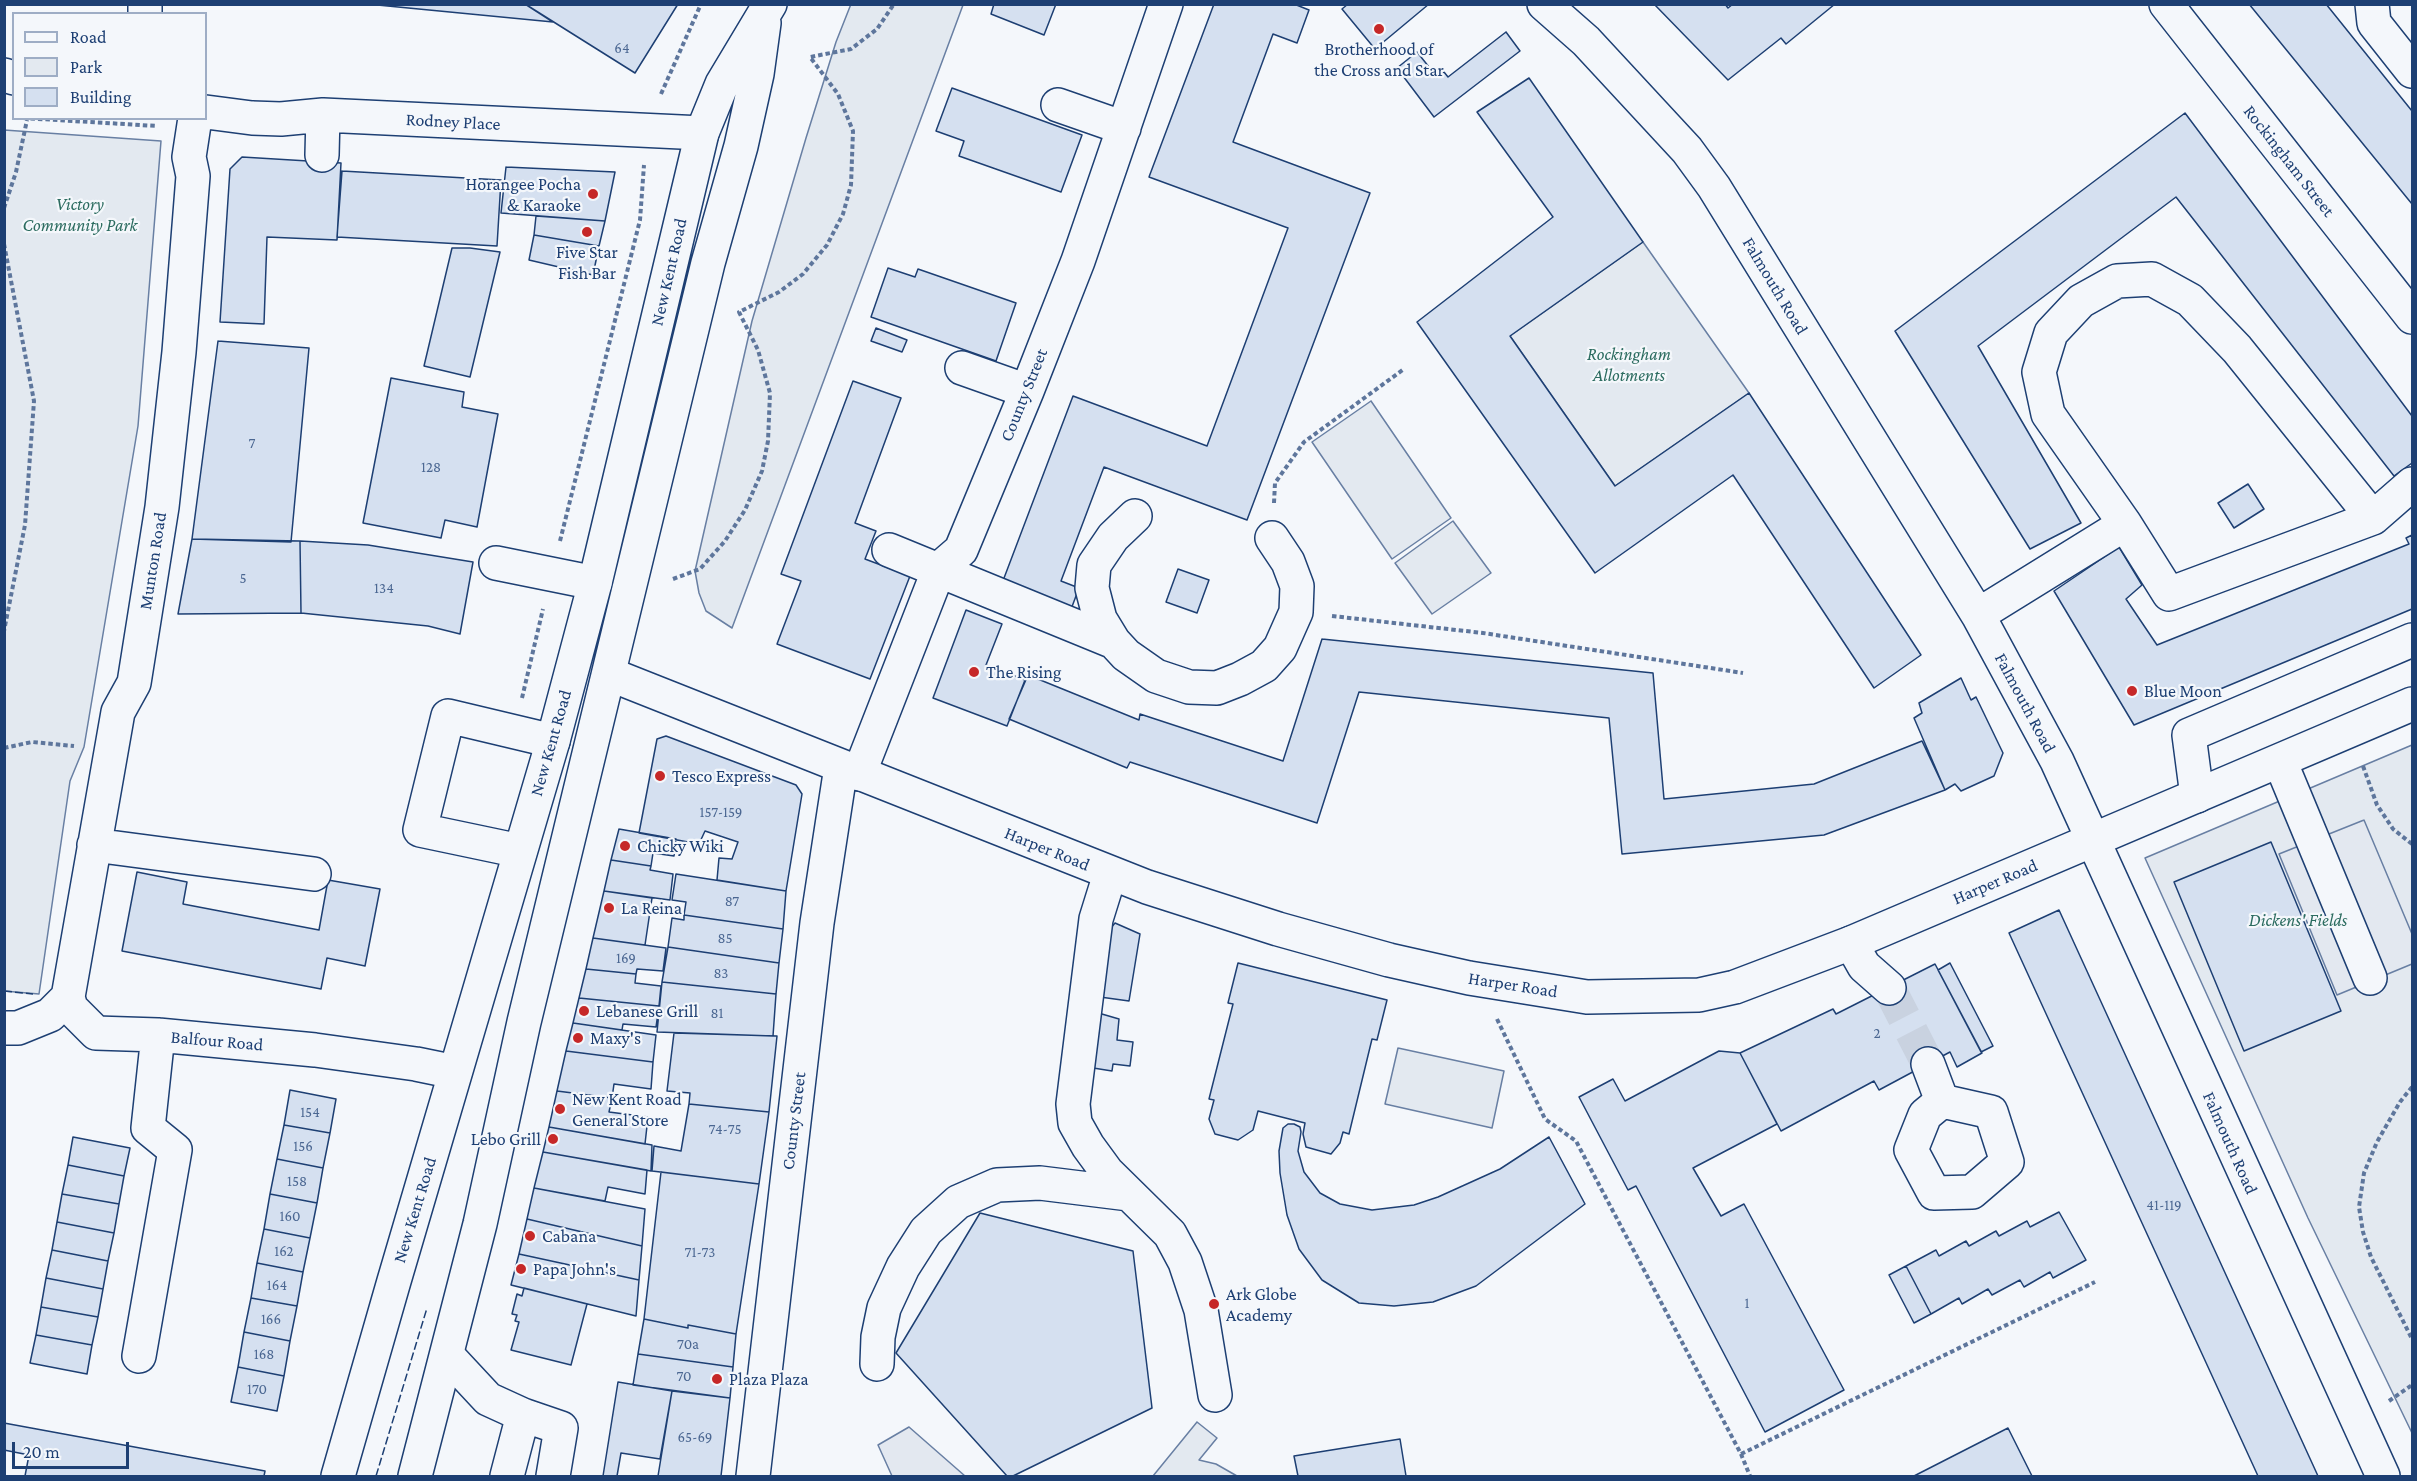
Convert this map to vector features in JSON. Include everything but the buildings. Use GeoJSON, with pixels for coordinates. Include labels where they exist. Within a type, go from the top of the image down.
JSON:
{"type":"FeatureCollection","features":[{"type":"Feature","properties":{"kind":"main road","name":"County Street"},"geometry":{"type":"LineString","coordinates":[[753,1476],[816,935],[850,770],[939,569],[961,550],[1027,391],[1078,261],[1166,4]]}},
{"type":"Feature","properties":{"kind":"main road","name":"Falmouth Road"},"geometry":{"type":"LineString","coordinates":[[1544,4],[1586,41],[1687,150],[1714,187],[1978,615],[2057,761],[2383,1476]]}},
{"type":"Feature","properties":{"kind":"main road","name":"Rockingham Street"},"geometry":{"type":"LineString","coordinates":[[2166,4],[2407,299]]}},
{"type":"Feature","properties":{"kind":"main road"},"geometry":{"type":"LineString","coordinates":[[2372,4],[2374,23],[2412,71]]}},
{"type":"Feature","properties":{"kind":"main road","name":"New Kent Road"},"geometry":{"type":"LineString","coordinates":[[338,1476],[553,741],[596,583],[702,133],[722,84],[767,9]]}},
{"type":"Feature","properties":{"kind":"main road","name":"New Kent Road"},"geometry":{"type":"LineString","coordinates":[[415,1476],[480,1224],[524,1022],[708,263],[741,146],[757,74],[767,9]]}},
{"type":"Feature","properties":{"kind":"main road"},"geometry":{"type":"LineString","coordinates":[[1058,105],[1124,128]]}},
{"type":"Feature","properties":{"kind":"main road"},"geometry":{"type":"LineString","coordinates":[[322,154],[323,115]]}},
{"type":"Feature","properties":{"kind":"main road","name":"Rodney Place"},"geometry":{"type":"LineString","coordinates":[[207,119],[228,116],[272,118],[323,115],[702,133]]}},
{"type":"Feature","properties":{"kind":"main road","name":"Munton Road"},"geometry":{"type":"LineString","coordinates":[[68,997],[118,712],[134,683],[162,507],[180,341],[193,176],[189,157],[199,120]]}},
{"type":"Feature","properties":{"kind":"main road"},"geometry":{"type":"LineString","coordinates":[[2373,518],[2236,349],[2190,300],[2152,279],[2117,281],[2082,301],[2051,333],[2039,372],[2048,414],[2126,524],[2169,594],[2373,518],[2412,484]]}},
{"type":"Feature","properties":{"kind":"main road"},"geometry":{"type":"LineString","coordinates":[[962,368],[1027,391]]}},
{"type":"Feature","properties":{"kind":"main road"},"geometry":{"type":"LineString","coordinates":[[1135,516],[1113,537],[1094,565],[1092,588],[1100,619],[1114,642],[1126,655],[1156,676],[1189,687],[1217,688],[1264,666],[1280,648],[1296,612],[1297,586],[1288,562],[1272,538]]}},
{"type":"Feature","properties":{"kind":"main road"},"geometry":{"type":"LineString","coordinates":[[1978,615],[2126,524]]}},
{"type":"Feature","properties":{"kind":"main road"},"geometry":{"type":"LineString","coordinates":[[889,550],[1114,642]]}},
{"type":"Feature","properties":{"kind":"main road"},"geometry":{"type":"LineString","coordinates":[[496,563],[596,583]]}},
{"type":"Feature","properties":{"kind":"main road"},"geometry":{"type":"LineString","coordinates":[[2197,796],[2189,735],[2412,640]]}},
{"type":"Feature","properties":{"kind":"main road","name":"Harper Road"},"geometry":{"type":"LineString","coordinates":[[609,674],[1110,874],[1278,929],[1389,960],[1469,978],[1587,996],[1699,995],[1735,987],[1851,943],[2351,732],[2412,704]]}},
{"type":"Feature","properties":{"kind":"main road"},"geometry":{"type":"LineString","coordinates":[[520,851],[420,830],[448,716],[553,741]]}},
{"type":"Feature","properties":{"kind":"main road"},"geometry":{"type":"LineString","coordinates":[[2280,761],[2370,978]]}},
{"type":"Feature","properties":{"kind":"main road"},"geometry":{"type":"LineString","coordinates":[[94,845],[314,874]]}},
{"type":"Feature","properties":{"kind":"main road"},"geometry":{"type":"LineString","coordinates":[[1110,874],[1096,919],[1073,1104],[1075,1123],[1107,1172],[1170,1234],[1185,1262],[1201,1310],[1215,1395]]}},
{"type":"Feature","properties":{"kind":"main road"},"geometry":{"type":"LineString","coordinates":[[1851,943],[1864,966],[1889,988]]}},
{"type":"Feature","properties":{"kind":"main road"},"geometry":{"type":"LineString","coordinates":[[4,1028],[18,1028],[50,1016],[68,997]]}},
{"type":"Feature","properties":{"kind":"main road","name":"Balfour Road"},"geometry":{"type":"LineString","coordinates":[[68,997],[71,1008],[96,1033],[158,1035],[315,1050],[456,1072]]}},
{"type":"Feature","properties":{"kind":"main road"},"geometry":{"type":"LineString","coordinates":[[139,1356],[175,1150],[148,1128],[158,1035]]}},
{"type":"Feature","properties":{"kind":"main road"},"geometry":{"type":"LineString","coordinates":[[1928,1064],[1942,1101]]}},
{"type":"Feature","properties":{"kind":"main road"},"geometry":{"type":"LineString","coordinates":[[877,1364],[878,1337],[884,1308],[903,1267],[926,1231],[958,1202],[997,1185],[1040,1183],[1129,1194]]}},
{"type":"Feature","properties":{"kind":"main road"},"geometry":{"type":"LineString","coordinates":[[447,1355],[488,1399],[523,1415],[561,1428],[553,1476]]}},
{"type":"Feature","properties":{"kind":"main road"},"geometry":{"type":"LineString","coordinates":[[507,1476],[523,1415]]}},
{"type":"Feature","properties":{"kind":"path"},"geometry":{"type":"LineString","coordinates":[[657,104],[701,4]]}},
{"type":"Feature","properties":{"kind":"path"},"geometry":{"type":"LineString","coordinates":[[673,579],[700,569],[724,542],[745,510],[762,471],[768,441],[770,393],[758,350],[739,312],[779,292],[803,274],[827,246],[843,214],[851,185],[853,131],[838,94],[810,57],[851,49],[877,29],[894,4]]}},
{"type":"Feature","properties":{"kind":"path"},"geometry":{"type":"LineString","coordinates":[[4,208],[16,172],[25,120]]}},
{"type":"Feature","properties":{"kind":"path"},"geometry":{"type":"LineString","coordinates":[[533,648],[640,220],[644,167]]}},
{"type":"Feature","properties":{"kind":"path"},"geometry":{"type":"LineString","coordinates":[[4,244],[34,401],[26,525],[4,632]]}},
{"type":"Feature","properties":{"kind":"path"},"geometry":{"type":"LineString","coordinates":[[1272,538],[1275,483],[1304,442],[1404,369]]}},
{"type":"Feature","properties":{"kind":"path"},"geometry":{"type":"LineString","coordinates":[[1296,612],[1483,633],[1743,673]]}},
{"type":"Feature","properties":{"kind":"path"},"geometry":{"type":"LineString","coordinates":[[2351,732],[2377,805],[2393,829],[2412,844]]}},
{"type":"Feature","properties":{"kind":"path"},"geometry":{"type":"LineString","coordinates":[[4,748],[32,742],[84,747]]}},
{"type":"Feature","properties":{"kind":"path"},"geometry":{"type":"LineString","coordinates":[[1494,1013],[1545,1119],[1576,1141],[1742,1454],[1750,1476]]}},
{"type":"Feature","properties":{"kind":"path"},"geometry":{"type":"LineString","coordinates":[[2412,1087],[2400,1102],[2377,1143],[2364,1173],[2360,1207],[2363,1232],[2371,1257],[2412,1339]]}},
{"type":"Feature","properties":{"kind":"path"},"geometry":{"type":"LineString","coordinates":[[1742,1454],[2095,1282]]}},
{"type":"Feature","properties":{"kind":"green space"},"geometry":{"type":"Polygon","coordinates":[[[851,4],[963,5],[732,628],[706,611],[699,593],[695,571],[752,321],[806,138],[836,42],[851,4]]]}},
{"type":"Feature","properties":{"kind":"green space","name":"Victory Community Park"},"geometry":{"type":"Polygon","coordinates":[[[4,130],[161,141],[138,426],[84,747],[70,781],[39,994],[4,991],[4,130]]]}},
{"type":"Feature","properties":{"kind":"green space","name":"Rockingham Allotments"},"geometry":{"type":"Polygon","coordinates":[[[1643,242],[1749,393],[1615,486],[1510,336],[1643,242]]]}},
{"type":"Feature","properties":{"kind":"green space"},"geometry":{"type":"Polygon","coordinates":[[[1371,401],[1451,518],[1392,559],[1312,442],[1371,401]]]}},
{"type":"Feature","properties":{"kind":"green space"},"geometry":{"type":"Polygon","coordinates":[[[1453,521],[1491,573],[1432,614],[1395,563],[1453,521]]]}},
{"type":"Feature","properties":{"kind":"green space","name":"Dickens' Fields"},"geometry":{"type":"Polygon","coordinates":[[[2412,745],[2412,1433],[2308,1218],[2145,858],[2412,745]]]}},
{"type":"Feature","properties":{"kind":"green space"},"geometry":{"type":"Polygon","coordinates":[[[1398,1048],[1504,1071],[1492,1128],[1385,1104],[1398,1048]]]}},
{"type":"Feature","properties":{"kind":"green space"},"geometry":{"type":"Polygon","coordinates":[[[1197,1422],[1217,1438],[1199,1460],[1216,1464],[1237,1476],[1153,1476],[1197,1422]]]}},
{"type":"Feature","properties":{"kind":"shaded area"},"geometry":{"type":"Polygon","coordinates":[[[2364,820],[2412,934],[2412,964],[2337,995],[2279,854],[2364,820]]]}},
{"type":"Feature","properties":{"kind":"shaded area"},"geometry":{"type":"Polygon","coordinates":[[[909,1427],[965,1476],[892,1476],[878,1445],[909,1427]]]}},
{"type":"Feature","properties":{"kind":"tunnel"},"geometry":{"type":"LineString","coordinates":[[1889,988],[1928,1064]]}},
{"type":"Feature","properties":{"kind":"fence"},"geometry":{"type":"LineString","coordinates":[[4,991],[33,994]]}},
{"type":"Feature","properties":{"kind":"fence"},"geometry":{"type":"LineString","coordinates":[[376,1476],[427,1308]]}},
{"type":"Feature","properties":{"kind":"place","name":"Brotherhood of the Cross and Star"},"geometry":{"type":"Point","coordinates":[1379,29]}},
{"type":"Feature","properties":{"kind":"place","name":"Horangee Pocha & Karaoke"},"geometry":{"type":"Point","coordinates":[593,194]}},
{"type":"Feature","properties":{"kind":"place","name":"Five Star Fish Bar"},"geometry":{"type":"Point","coordinates":[587,232]}},
{"type":"Feature","properties":{"kind":"place","name":"The Rising"},"geometry":{"type":"Point","coordinates":[974,672]}},
{"type":"Feature","properties":{"kind":"place","name":"Blue Moon"},"geometry":{"type":"Point","coordinates":[2132,691]}},
{"type":"Feature","properties":{"kind":"place","name":"Tesco Express"},"geometry":{"type":"Point","coordinates":[660,776]}},
{"type":"Feature","properties":{"kind":"place","name":"Chicky Wiki"},"geometry":{"type":"Point","coordinates":[625,846]}},
{"type":"Feature","properties":{"kind":"place","name":"La Reina"},"geometry":{"type":"Point","coordinates":[609,908]}},
{"type":"Feature","properties":{"kind":"place","name":"Lebanese Grill"},"geometry":{"type":"Point","coordinates":[584,1011]}},
{"type":"Feature","properties":{"kind":"place","name":"Maxy's"},"geometry":{"type":"Point","coordinates":[578,1038]}},
{"type":"Feature","properties":{"kind":"place","name":"New Kent Road General Store"},"geometry":{"type":"Point","coordinates":[560,1109]}},
{"type":"Feature","properties":{"kind":"place","name":"Lebo Grill"},"geometry":{"type":"Point","coordinates":[553,1139]}},
{"type":"Feature","properties":{"kind":"place","name":"Cabana"},"geometry":{"type":"Point","coordinates":[530,1236]}},
{"type":"Feature","properties":{"kind":"place","name":"Papa John's"},"geometry":{"type":"Point","coordinates":[521,1269]}},
{"type":"Feature","properties":{"kind":"place","name":"Ark Globe Academy"},"geometry":{"type":"Point","coordinates":[1214,1304]}},
{"type":"Feature","properties":{"kind":"place","name":"Plaza Plaza"},"geometry":{"type":"Point","coordinates":[717,1379]}}]}
